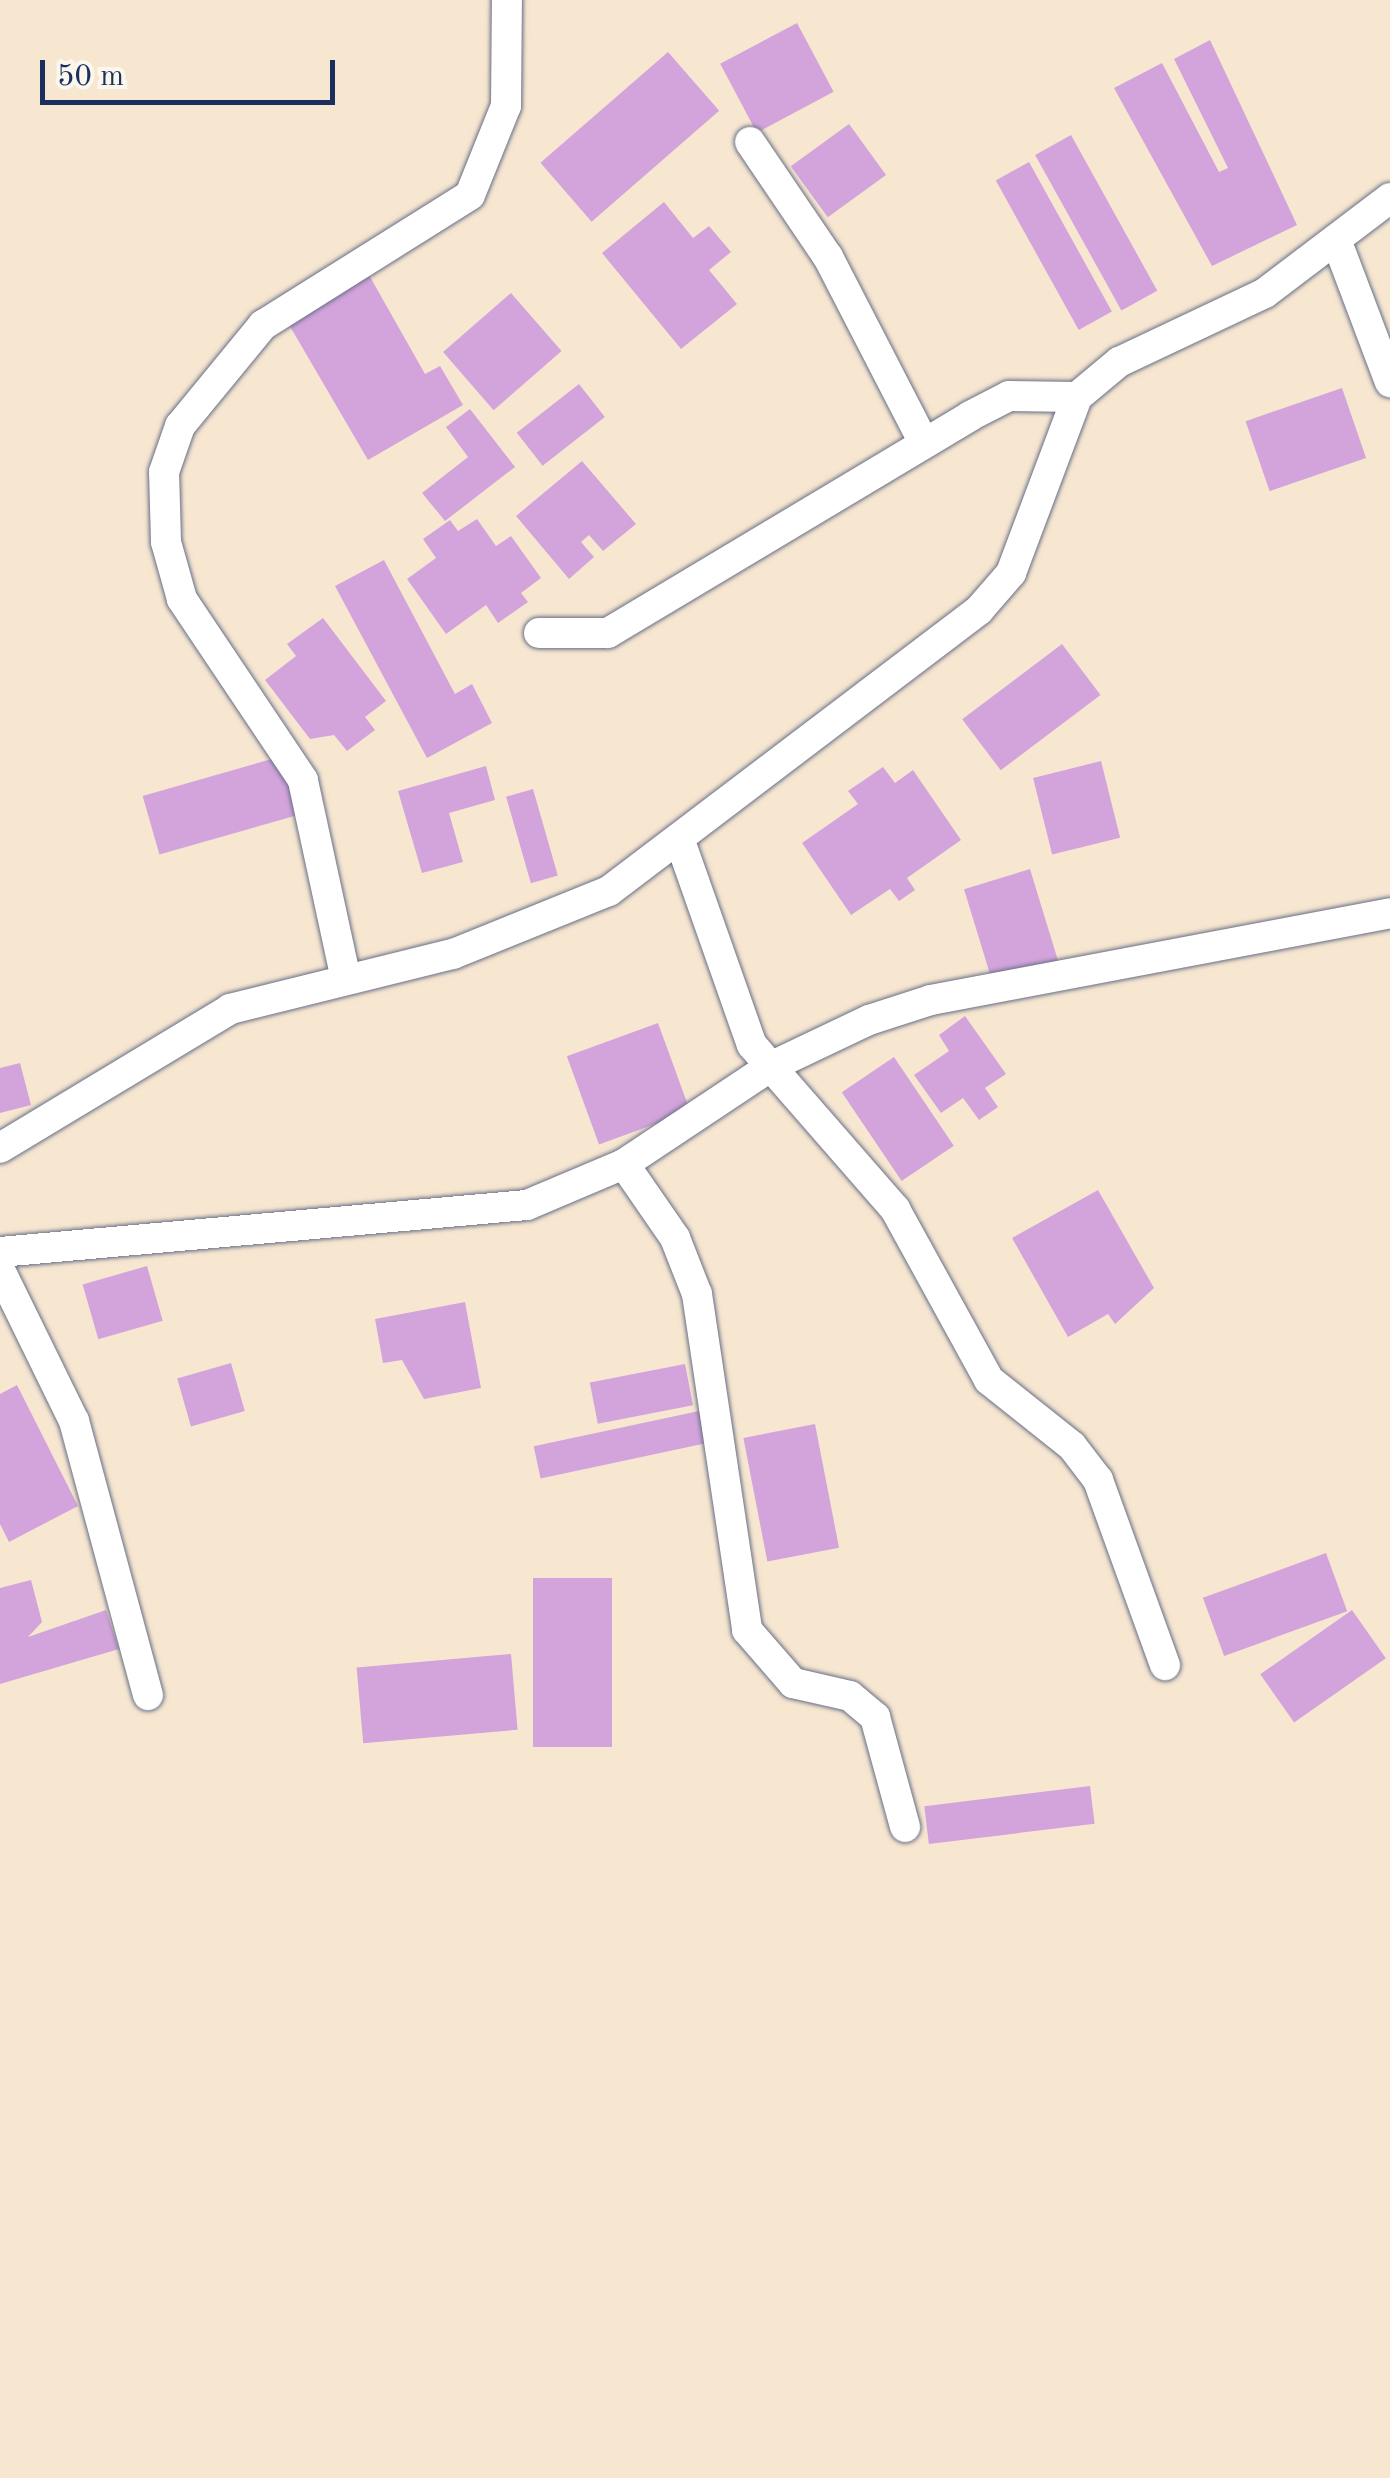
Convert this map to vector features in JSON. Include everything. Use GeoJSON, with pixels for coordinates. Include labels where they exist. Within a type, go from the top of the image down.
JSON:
{"type":"FeatureCollection","features":[{"type":"Feature","properties":{"kind":"street"},"geometry":{"type":"LineString","coordinates":[[345,976],[303,780],[182,599],[166,542],[164,472],[180,426],[263,325],[470,195],[506,106],[506,0]]}},
{"type":"Feature","properties":{"kind":"street"},"geometry":{"type":"LineString","coordinates":[[750,142],[828,257],[924,443]]}},
{"type":"Feature","properties":{"kind":"street"},"geometry":{"type":"LineString","coordinates":[[0,1148],[230,1009],[345,976],[454,954],[542,922],[609,891],[680,841],[978,610],[1010,573],[1077,397],[1119,362],[1264,293],[1337,242],[1390,198]]}},
{"type":"Feature","properties":{"kind":"street"},"geometry":{"type":"LineString","coordinates":[[1337,242],[1390,382]]}},
{"type":"Feature","properties":{"kind":"street"},"geometry":{"type":"LineString","coordinates":[[539,633],[608,633],[924,443],[1010,396],[1077,397]]}},
{"type":"Feature","properties":{"kind":"street"},"geometry":{"type":"LineString","coordinates":[[680,841],[752,1045],[895,1209],[989,1380],[1072,1446],[1098,1480],[1165,1665]]}},
{"type":"Feature","properties":{"kind":"street"},"geometry":{"type":"LineString","coordinates":[[0,1252],[465,1216],[569,1192],[624,1164],[770,1067],[931,1000],[1390,913]]}},
{"type":"Feature","properties":{"kind":"street"},"geometry":{"type":"LineString","coordinates":[[624,1164],[675,1238],[697,1294],[747,1630],[793,1683],[850,1696],[875,1717],[904,1827]]}},
{"type":"Feature","properties":{"kind":"street"},"geometry":{"type":"LineString","coordinates":[[0,1270],[74,1421],[148,1695]]}},
{"type":"Feature","properties":{"kind":"building"},"geometry":{"type":"Polygon","coordinates":[[[797,23],[834,92],[757,133],[720,64],[797,23]]]}},
{"type":"Feature","properties":{"kind":"building"},"geometry":{"type":"Polygon","coordinates":[[[1210,40],[1297,225],[1212,266],[1114,88],[1162,63],[1219,172],[1228,168],[1174,59],[1210,40]]]}},
{"type":"Feature","properties":{"kind":"building"},"geometry":{"type":"Polygon","coordinates":[[[668,52],[719,111],[592,222],[540,163],[668,52]]]}},
{"type":"Feature","properties":{"kind":"building"},"geometry":{"type":"Polygon","coordinates":[[[849,124],[886,175],[828,217],[791,166],[849,124]]]}},
{"type":"Feature","properties":{"kind":"building"},"geometry":{"type":"Polygon","coordinates":[[[1071,135],[1157,291],[1121,311],[1035,155],[1071,135]]]}},
{"type":"Feature","properties":{"kind":"building"},"geometry":{"type":"Polygon","coordinates":[[[1029,162],[1112,312],[1079,330],[996,180],[1029,162]]]}},
{"type":"Feature","properties":{"kind":"building"},"geometry":{"type":"Polygon","coordinates":[[[664,202],[693,238],[709,226],[731,252],[709,270],[737,304],[681,349],[602,253],[664,202]]]}},
{"type":"Feature","properties":{"kind":"building"},"geometry":{"type":"Polygon","coordinates":[[[369,275],[425,374],[440,366],[463,405],[368,460],[288,323],[369,275]]]}},
{"type":"Feature","properties":{"kind":"building"},"geometry":{"type":"Polygon","coordinates":[[[511,293],[562,351],[494,410],[443,352],[511,293]]]}},
{"type":"Feature","properties":{"kind":"building"},"geometry":{"type":"Polygon","coordinates":[[[579,384],[605,417],[543,466],[517,433],[579,384]]]}},
{"type":"Feature","properties":{"kind":"building"},"geometry":{"type":"Polygon","coordinates":[[[1342,388],[1366,458],[1270,491],[1246,421],[1342,388]]]}},
{"type":"Feature","properties":{"kind":"building"},"geometry":{"type":"Polygon","coordinates":[[[470,409],[515,467],[445,521],[422,493],[468,457],[446,427],[470,409]]]}},
{"type":"Feature","properties":{"kind":"building"},"geometry":{"type":"Polygon","coordinates":[[[582,461],[636,524],[603,551],[589,535],[581,542],[594,557],[569,579],[516,516],[582,461]]]}},
{"type":"Feature","properties":{"kind":"building"},"geometry":{"type":"Polygon","coordinates":[[[477,519],[496,546],[511,536],[541,578],[521,593],[528,602],[498,623],[486,605],[446,634],[407,579],[436,558],[423,539],[450,520],[458,531],[477,519]]]}},
{"type":"Feature","properties":{"kind":"building"},"geometry":{"type":"Polygon","coordinates":[[[384,560],[455,694],[472,684],[492,723],[427,758],[335,586],[384,560]]]}},
{"type":"Feature","properties":{"kind":"building"},"geometry":{"type":"Polygon","coordinates":[[[323,618],[386,701],[365,717],[375,730],[347,751],[334,735],[310,739],[265,680],[296,656],[287,644],[323,618]]]}},
{"type":"Feature","properties":{"kind":"building"},"geometry":{"type":"Polygon","coordinates":[[[1062,644],[1101,695],[1001,770],[962,719],[1062,644]]]}},
{"type":"Feature","properties":{"kind":"building"},"geometry":{"type":"Polygon","coordinates":[[[282,756],[299,815],[159,855],[143,796],[282,756]]]}},
{"type":"Feature","properties":{"kind":"building"},"geometry":{"type":"Polygon","coordinates":[[[1101,761],[1120,838],[1052,855],[1033,778],[1101,761]]]}},
{"type":"Feature","properties":{"kind":"building"},"geometry":{"type":"Polygon","coordinates":[[[486,766],[495,800],[449,813],[463,862],[422,873],[398,791],[486,766]]]}},
{"type":"Feature","properties":{"kind":"building"},"geometry":{"type":"Polygon","coordinates":[[[883,767],[895,783],[913,770],[961,840],[907,878],[915,890],[899,901],[890,889],[851,915],[802,843],[858,804],[848,791],[883,767]]]}},
{"type":"Feature","properties":{"kind":"building"},"geometry":{"type":"Polygon","coordinates":[[[533,789],[558,876],[531,883],[506,797],[533,789]]]}},
{"type":"Feature","properties":{"kind":"building"},"geometry":{"type":"Polygon","coordinates":[[[1030,869],[1058,962],[992,982],[964,889],[1030,869]]]}},
{"type":"Feature","properties":{"kind":"building"},"geometry":{"type":"Polygon","coordinates":[[[965,1016],[1006,1074],[985,1088],[998,1107],[979,1120],[963,1098],[941,1113],[914,1075],[949,1051],[939,1035],[965,1016]]]}},
{"type":"Feature","properties":{"kind":"building"},"geometry":{"type":"Polygon","coordinates":[[[658,1023],[690,1111],[599,1145],[567,1056],[658,1023]]]}},
{"type":"Feature","properties":{"kind":"building"},"geometry":{"type":"Polygon","coordinates":[[[894,1057],[954,1146],[902,1181],[842,1092],[894,1057]]]}},
{"type":"Feature","properties":{"kind":"building"},"geometry":{"type":"Polygon","coordinates":[[[20,1063],[31,1105],[0,1113],[0,1068],[20,1063]]]}},
{"type":"Feature","properties":{"kind":"building"},"geometry":{"type":"Polygon","coordinates":[[[1098,1190],[1154,1288],[1115,1324],[1108,1314],[1068,1337],[1012,1238],[1098,1190]]]}},
{"type":"Feature","properties":{"kind":"building"},"geometry":{"type":"Polygon","coordinates":[[[147,1266],[163,1321],[98,1339],[83,1284],[147,1266]]]}},
{"type":"Feature","properties":{"kind":"building"},"geometry":{"type":"Polygon","coordinates":[[[465,1302],[481,1388],[424,1399],[402,1360],[383,1363],[375,1319],[465,1302]]]}},
{"type":"Feature","properties":{"kind":"building"},"geometry":{"type":"Polygon","coordinates":[[[231,1363],[245,1411],[191,1426],[177,1378],[231,1363]]]}},
{"type":"Feature","properties":{"kind":"building"},"geometry":{"type":"Polygon","coordinates":[[[685,1364],[693,1405],[598,1424],[590,1383],[685,1364]]]}},
{"type":"Feature","properties":{"kind":"building"},"geometry":{"type":"Polygon","coordinates":[[[17,1385],[78,1506],[9,1542],[0,1524],[0,1394],[17,1385]]]}},
{"type":"Feature","properties":{"kind":"building"},"geometry":{"type":"Polygon","coordinates":[[[699,1411],[706,1443],[541,1478],[534,1446],[699,1411]]]}},
{"type":"Feature","properties":{"kind":"building"},"geometry":{"type":"Polygon","coordinates":[[[815,1424],[839,1548],[767,1562],[743,1438],[815,1424]]]}},
{"type":"Feature","properties":{"kind":"building"},"geometry":{"type":"Polygon","coordinates":[[[1326,1553],[1347,1611],[1224,1656],[1203,1598],[1326,1553]]]}},
{"type":"Feature","properties":{"kind":"building"},"geometry":{"type":"Polygon","coordinates":[[[533,1578],[612,1578],[612,1747],[533,1747],[533,1578]]]}},
{"type":"Feature","properties":{"kind":"building"},"geometry":{"type":"Polygon","coordinates":[[[31,1580],[42,1622],[28,1637],[106,1610],[119,1649],[0,1684],[0,1588],[31,1580]]]}},
{"type":"Feature","properties":{"kind":"building"},"geometry":{"type":"Polygon","coordinates":[[[1352,1610],[1386,1658],[1294,1723],[1260,1674],[1352,1610]]]}},
{"type":"Feature","properties":{"kind":"building"},"geometry":{"type":"Polygon","coordinates":[[[511,1654],[518,1730],[363,1743],[357,1668],[511,1654]]]}},
{"type":"Feature","properties":{"kind":"building"},"geometry":{"type":"Polygon","coordinates":[[[1090,1786],[1095,1824],[929,1844],[924,1806],[1090,1786]]]}}]}
